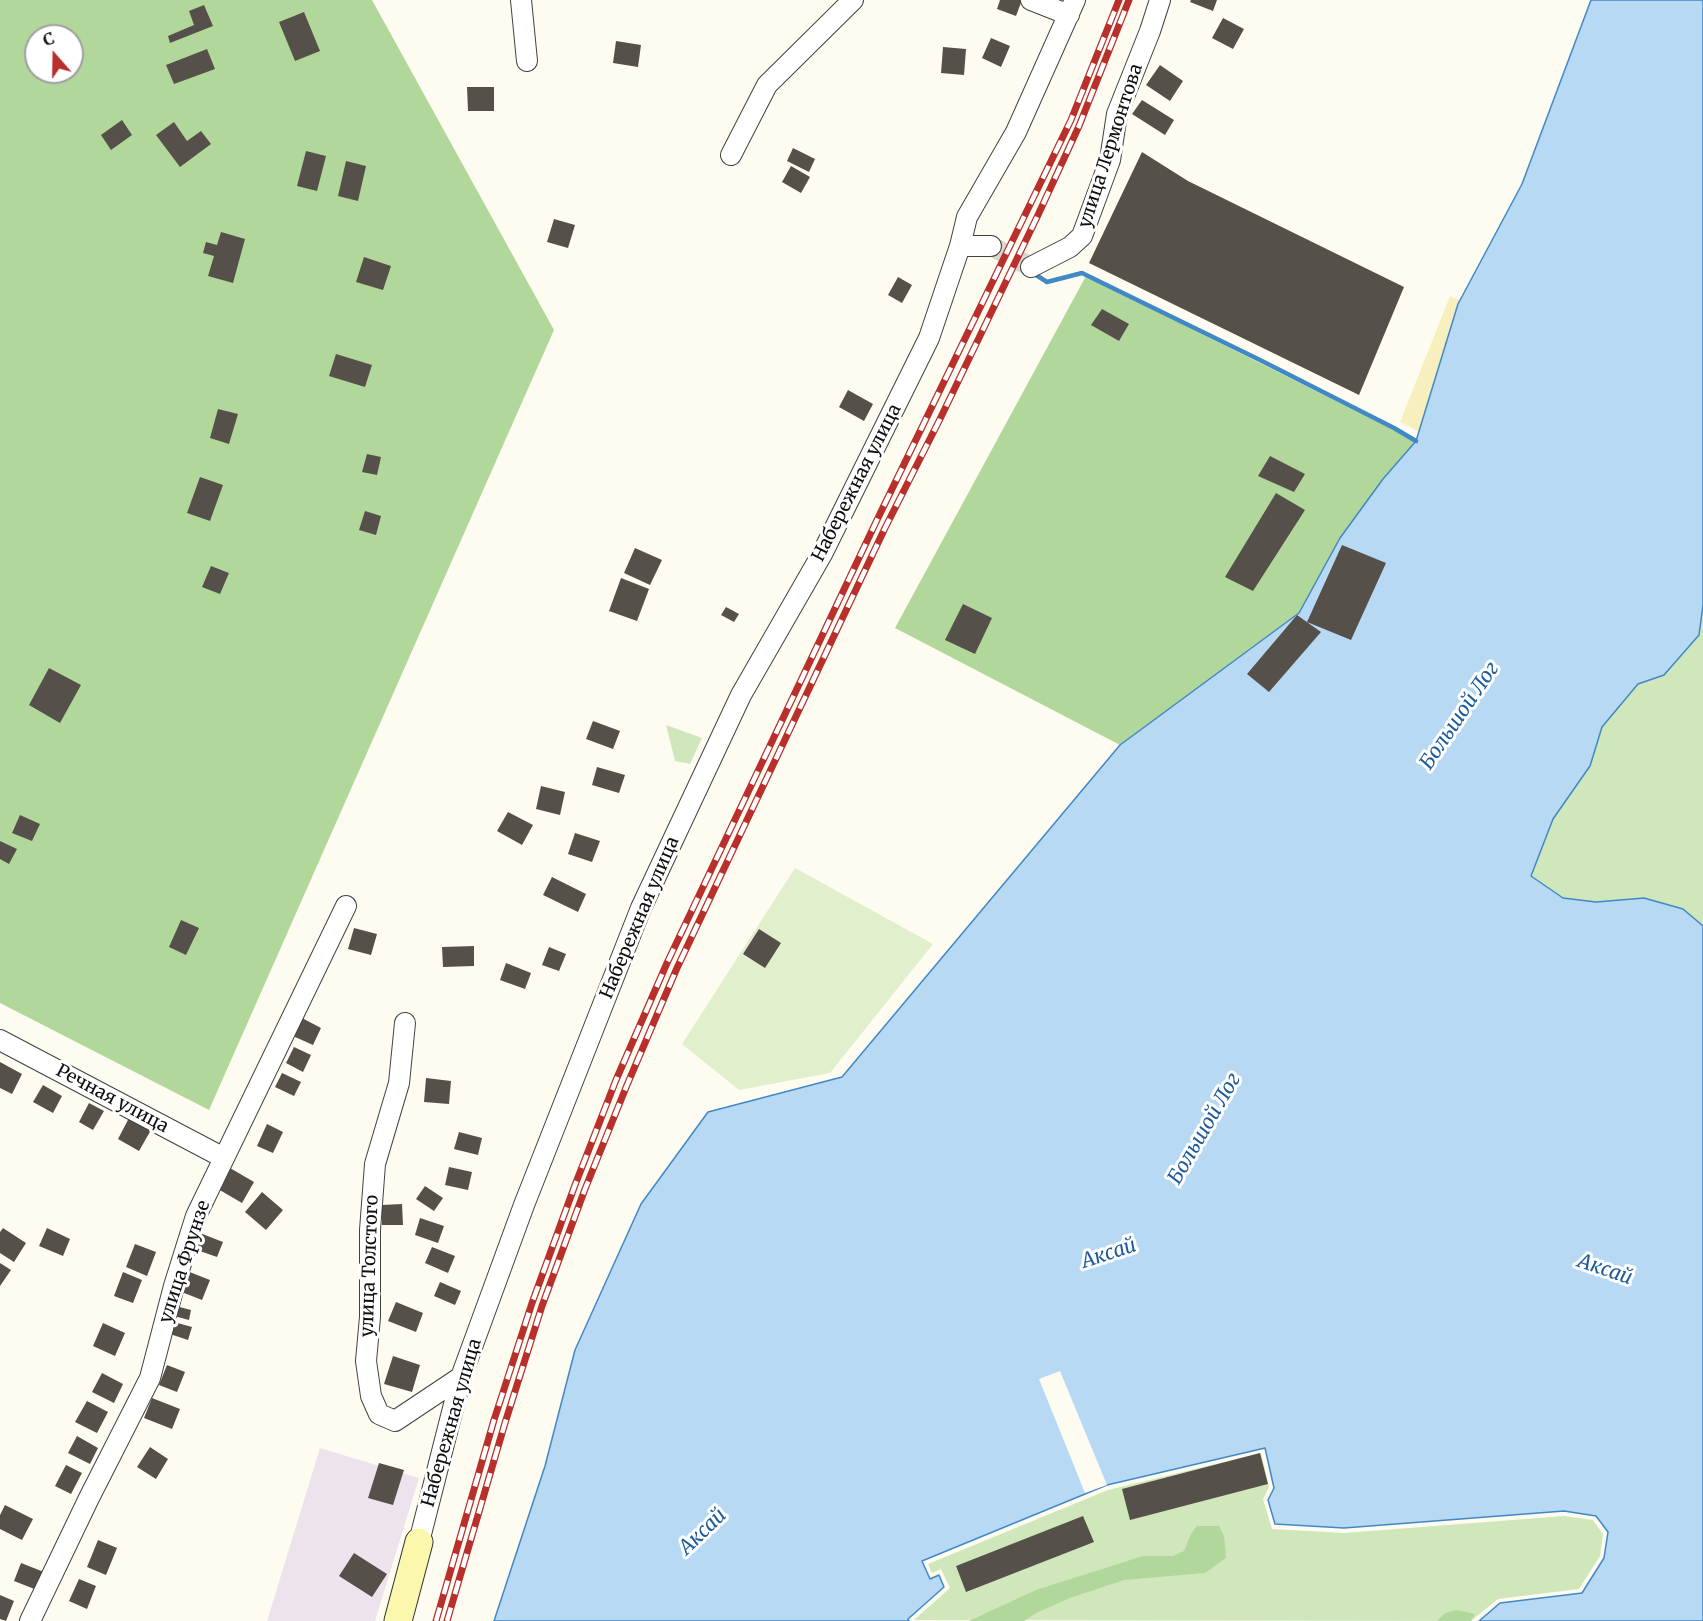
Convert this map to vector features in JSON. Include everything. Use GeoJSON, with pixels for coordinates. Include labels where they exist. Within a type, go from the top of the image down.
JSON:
{"type":"FeatureCollection","features":[{"type":"Feature","properties":{"kind":"street"},"geometry":{"type":"LineString","coordinates":[[521,0],[527,61]]}},
{"type":"Feature","properties":{"kind":"street"},"geometry":{"type":"LineString","coordinates":[[731,155],[767,85],[853,0]]}},
{"type":"Feature","properties":{"kind":"street"},"geometry":{"type":"LineString","coordinates":[[991,246],[960,246],[967,217],[1016,132],[1072,8],[1031,0]]}},
{"type":"Feature","properties":{"kind":"street","name":"улица Лермонтова"},"geometry":{"type":"LineString","coordinates":[[1031,267],[1070,247],[1082,236],[1110,160],[1117,114],[1160,0]]}},
{"type":"Feature","properties":{"kind":"street","name":"Набережная улица"},"geometry":{"type":"LineString","coordinates":[[398,1621],[461,1377],[524,1205],[641,908],[741,695],[822,554],[929,338],[960,246]]}},
{"type":"Feature","properties":{"kind":"street","name":"улица Фрунзе"},"geometry":{"type":"LineString","coordinates":[[30,1621],[150,1378],[196,1216],[346,906]]}},
{"type":"Feature","properties":{"kind":"street","name":"улица Толстого"},"geometry":{"type":"LineString","coordinates":[[405,1023],[399,1083],[375,1164],[370,1230],[366,1361],[371,1396],[379,1414],[395,1421],[461,1377]]}},
{"type":"Feature","properties":{"kind":"street","name":"Речная улица"},"geometry":{"type":"LineString","coordinates":[[0,1040],[224,1158]]}},
{"type":"Feature","properties":{"kind":"shaded area"},"geometry":{"type":"Polygon","coordinates":[[[320,1448],[419,1478],[375,1621],[267,1621],[320,1448]]]}},
{"type":"Feature","properties":{"kind":"green space"},"geometry":{"type":"Polygon","coordinates":[[[0,0],[372,0],[554,330],[209,1110],[0,1003],[0,0]]]}},
{"type":"Feature","properties":{"kind":"green space"},"geometry":{"type":"Polygon","coordinates":[[[1086,276],[1416,441],[1383,479],[1340,538],[1299,613],[1120,745],[895,628],[1086,276]]]}},
{"type":"Feature","properties":{"kind":"green space"},"geometry":{"type":"Polygon","coordinates":[[[1703,605],[1703,926],[1683,909],[1644,898],[1596,902],[1563,898],[1531,876],[1553,819],[1590,766],[1602,727],[1638,684],[1664,675],[1703,605]]]}},
{"type":"Feature","properties":{"kind":"green space"},"geometry":{"type":"Polygon","coordinates":[[[666,725],[702,738],[690,764],[675,761],[666,725]]]}},
{"type":"Feature","properties":{"kind":"green space"},"geometry":{"type":"Polygon","coordinates":[[[795,868],[933,944],[830,1073],[739,1090],[682,1044],[795,868]]]}},
{"type":"Feature","properties":{"kind":"green space"},"geometry":{"type":"Polygon","coordinates":[[[1261,1453],[1269,1487],[1263,1499],[1272,1529],[1344,1533],[1564,1516],[1593,1520],[1603,1534],[1600,1556],[1579,1589],[1498,1599],[1471,1621],[914,1620],[950,1588],[941,1569],[932,1573],[928,1564],[1108,1490],[1261,1453]]]}},
{"type":"Feature","properties":{"kind":"green space"},"geometry":{"type":"Polygon","coordinates":[[[1197,1526],[1219,1526],[1224,1536],[1226,1558],[1205,1573],[1124,1580],[1070,1598],[1024,1621],[969,1621],[1036,1590],[1143,1556],[1173,1556],[1184,1551],[1197,1526]]]}},
{"type":"Feature","properties":{"kind":"green space"},"geometry":{"type":"Polygon","coordinates":[[[1457,1610],[1475,1614],[1471,1621],[1437,1621],[1445,1613],[1457,1610]]]}},
{"type":"Feature","properties":{"kind":"sand"},"geometry":{"type":"Polygon","coordinates":[[[1450,296],[1478,308],[1435,440],[1400,422],[1450,296]]]}},
{"type":"Feature","properties":{"kind":"water"},"geometry":{"type":"Polygon","coordinates":[[[1591,0],[1703,0],[1703,605],[1699,635],[1664,675],[1638,684],[1602,727],[1590,766],[1553,819],[1531,876],[1563,898],[1596,902],[1644,898],[1683,909],[1703,926],[1703,1621],[1479,1621],[1500,1603],[1582,1593],[1604,1558],[1608,1532],[1596,1516],[1564,1511],[1344,1528],[1275,1524],[1268,1500],[1274,1488],[1265,1448],[1107,1485],[922,1561],[930,1579],[939,1575],[944,1587],[908,1619],[909,1621],[494,1621],[545,1466],[575,1350],[641,1204],[708,1112],[842,1077],[1120,745],[1299,613],[1340,538],[1383,479],[1416,441],[1458,304],[1522,184],[1591,0]]]}},
{"type":"Feature","properties":{"kind":"pier"},"geometry":{"type":"Polygon","coordinates":[[[1060,1371],[1107,1485],[1085,1493],[1039,1379],[1060,1371]]]}},
{"type":"Feature","properties":{"kind":"building"},"geometry":{"type":"Polygon","coordinates":[[[1000,0],[1022,0],[1016,16],[997,9],[1000,0]]]}},
{"type":"Feature","properties":{"kind":"building"},"geometry":{"type":"Polygon","coordinates":[[[1191,0],[1217,0],[1213,11],[1190,2],[1191,0]]]}},
{"type":"Feature","properties":{"kind":"building"},"geometry":{"type":"Polygon","coordinates":[[[204,5],[213,26],[170,43],[168,36],[194,25],[189,11],[204,5]]]}},
{"type":"Feature","properties":{"kind":"building"},"geometry":{"type":"Polygon","coordinates":[[[304,12],[320,51],[295,61],[279,22],[304,12]]]}},
{"type":"Feature","properties":{"kind":"building"},"geometry":{"type":"Polygon","coordinates":[[[1223,18],[1244,29],[1233,49],[1212,38],[1223,18]]]}},
{"type":"Feature","properties":{"kind":"building"},"geometry":{"type":"Polygon","coordinates":[[[991,38],[1010,46],[1001,67],[982,58],[991,38]]]}},
{"type":"Feature","properties":{"kind":"building"},"geometry":{"type":"Polygon","coordinates":[[[616,41],[641,45],[638,67],[613,63],[616,41]]]}},
{"type":"Feature","properties":{"kind":"building"},"geometry":{"type":"Polygon","coordinates":[[[943,47],[966,49],[964,75],[941,73],[943,47]]]}},
{"type":"Feature","properties":{"kind":"building"},"geometry":{"type":"Polygon","coordinates":[[[207,49],[215,69],[174,84],[166,65],[207,49]]]}},
{"type":"Feature","properties":{"kind":"building"},"geometry":{"type":"Polygon","coordinates":[[[1160,65],[1183,81],[1170,101],[1146,85],[1160,65]]]}},
{"type":"Feature","properties":{"kind":"building"},"geometry":{"type":"Polygon","coordinates":[[[467,87],[494,87],[494,111],[468,111],[467,87]]]}},
{"type":"Feature","properties":{"kind":"building"},"geometry":{"type":"Polygon","coordinates":[[[1142,100],[1174,120],[1165,135],[1132,114],[1142,100]]]}},
{"type":"Feature","properties":{"kind":"building"},"geometry":{"type":"Polygon","coordinates":[[[122,120],[132,135],[111,150],[101,135],[122,120]]]}},
{"type":"Feature","properties":{"kind":"building"},"geometry":{"type":"Polygon","coordinates":[[[174,122],[187,141],[201,131],[211,144],[180,167],[156,135],[174,122]]]}},
{"type":"Feature","properties":{"kind":"building"},"geometry":{"type":"Polygon","coordinates":[[[793,148],[815,159],[809,172],[787,161],[793,148]]]}},
{"type":"Feature","properties":{"kind":"building"},"geometry":{"type":"Polygon","coordinates":[[[306,151],[326,156],[317,191],[297,186],[306,151]]]}},
{"type":"Feature","properties":{"kind":"building"},"geometry":{"type":"Polygon","coordinates":[[[1142,152],[1188,181],[1404,287],[1359,395],[1089,263],[1142,152]]]}},
{"type":"Feature","properties":{"kind":"building"},"geometry":{"type":"Polygon","coordinates":[[[346,161],[366,166],[358,201],[338,196],[346,161]]]}},
{"type":"Feature","properties":{"kind":"building"},"geometry":{"type":"Polygon","coordinates":[[[791,166],[810,177],[801,193],[782,182],[791,166]]]}},
{"type":"Feature","properties":{"kind":"building"},"geometry":{"type":"Polygon","coordinates":[[[554,219],[575,225],[568,248],[547,242],[554,219]]]}},
{"type":"Feature","properties":{"kind":"building"},"geometry":{"type":"Polygon","coordinates":[[[221,232],[245,239],[233,283],[208,276],[214,256],[203,253],[206,242],[217,245],[221,232]]]}},
{"type":"Feature","properties":{"kind":"building"},"geometry":{"type":"Polygon","coordinates":[[[364,257],[391,266],[383,290],[356,282],[364,257]]]}},
{"type":"Feature","properties":{"kind":"building"},"geometry":{"type":"Polygon","coordinates":[[[898,277],[912,285],[902,303],[888,295],[898,277]]]}},
{"type":"Feature","properties":{"kind":"building"},"geometry":{"type":"Polygon","coordinates":[[[1102,309],[1129,324],[1119,341],[1091,325],[1102,309]]]}},
{"type":"Feature","properties":{"kind":"building"},"geometry":{"type":"Polygon","coordinates":[[[336,354],[372,365],[365,387],[329,376],[336,354]]]}},
{"type":"Feature","properties":{"kind":"building"},"geometry":{"type":"Polygon","coordinates":[[[848,390],[873,404],[864,421],[839,407],[848,390]]]}},
{"type":"Feature","properties":{"kind":"building"},"geometry":{"type":"Polygon","coordinates":[[[218,409],[238,414],[229,444],[210,438],[218,409]]]}},
{"type":"Feature","properties":{"kind":"building"},"geometry":{"type":"Polygon","coordinates":[[[367,454],[381,457],[377,475],[362,472],[367,454]]]}},
{"type":"Feature","properties":{"kind":"building"},"geometry":{"type":"Polygon","coordinates":[[[1270,456],[1305,474],[1294,492],[1258,476],[1270,456]]]}},
{"type":"Feature","properties":{"kind":"building"},"geometry":{"type":"Polygon","coordinates":[[[200,477],[223,485],[210,521],[187,513],[200,477]]]}},
{"type":"Feature","properties":{"kind":"building"},"geometry":{"type":"Polygon","coordinates":[[[1276,493],[1305,510],[1253,591],[1225,577],[1276,493]]]}},
{"type":"Feature","properties":{"kind":"building"},"geometry":{"type":"Polygon","coordinates":[[[365,511],[381,516],[376,535],[359,530],[365,511]]]}},
{"type":"Feature","properties":{"kind":"building"},"geometry":{"type":"Polygon","coordinates":[[[1342,545],[1386,563],[1351,640],[1307,622],[1342,545]]]}},
{"type":"Feature","properties":{"kind":"building"},"geometry":{"type":"Polygon","coordinates":[[[635,548],[662,560],[650,585],[624,573],[635,548]]]}},
{"type":"Feature","properties":{"kind":"building"},"geometry":{"type":"Polygon","coordinates":[[[211,566],[229,573],[220,594],[202,587],[211,566]]]}},
{"type":"Feature","properties":{"kind":"building"},"geometry":{"type":"Polygon","coordinates":[[[621,578],[649,589],[637,621],[609,611],[621,578]]]}},
{"type":"Feature","properties":{"kind":"building"},"geometry":{"type":"Polygon","coordinates":[[[963,604],[992,618],[975,654],[945,640],[963,604]]]}},
{"type":"Feature","properties":{"kind":"building"},"geometry":{"type":"Polygon","coordinates":[[[726,607],[739,614],[734,622],[721,615],[726,607]]]}},
{"type":"Feature","properties":{"kind":"building"},"geometry":{"type":"Polygon","coordinates":[[[1297,615],[1321,632],[1269,692],[1247,674],[1297,615]]]}},
{"type":"Feature","properties":{"kind":"building"},"geometry":{"type":"Polygon","coordinates":[[[49,668],[81,685],[60,723],[29,705],[49,668]]]}},
{"type":"Feature","properties":{"kind":"building"},"geometry":{"type":"Polygon","coordinates":[[[593,721],[620,731],[613,749],[586,739],[593,721]]]}},
{"type":"Feature","properties":{"kind":"building"},"geometry":{"type":"Polygon","coordinates":[[[597,767],[625,775],[619,793],[592,785],[597,767]]]}},
{"type":"Feature","properties":{"kind":"building"},"geometry":{"type":"Polygon","coordinates":[[[541,786],[565,792],[560,815],[536,809],[541,786]]]}},
{"type":"Feature","properties":{"kind":"building"},"geometry":{"type":"Polygon","coordinates":[[[508,812],[533,825],[522,845],[497,831],[508,812]]]}},
{"type":"Feature","properties":{"kind":"building"},"geometry":{"type":"Polygon","coordinates":[[[20,815],[40,824],[32,841],[12,833],[20,815]]]}},
{"type":"Feature","properties":{"kind":"building"},"geometry":{"type":"Polygon","coordinates":[[[575,833],[600,841],[592,862],[568,854],[575,833]]]}},
{"type":"Feature","properties":{"kind":"building"},"geometry":{"type":"Polygon","coordinates":[[[0,841],[17,849],[9,864],[0,859],[0,841]]]}},
{"type":"Feature","properties":{"kind":"building"},"geometry":{"type":"Polygon","coordinates":[[[552,877],[586,894],[578,912],[543,895],[552,877]]]}},
{"type":"Feature","properties":{"kind":"building"},"geometry":{"type":"Polygon","coordinates":[[[181,920],[199,928],[186,955],[169,947],[181,920]]]}},
{"type":"Feature","properties":{"kind":"building"},"geometry":{"type":"Polygon","coordinates":[[[354,928],[377,934],[371,955],[348,949],[354,928]]]}},
{"type":"Feature","properties":{"kind":"building"},"geometry":{"type":"Polygon","coordinates":[[[759,929],[781,943],[765,968],[743,954],[759,929]]]}},
{"type":"Feature","properties":{"kind":"building"},"geometry":{"type":"Polygon","coordinates":[[[474,946],[474,966],[443,967],[442,947],[474,946]]]}},
{"type":"Feature","properties":{"kind":"building"},"geometry":{"type":"Polygon","coordinates":[[[549,947],[566,954],[559,971],[542,965],[549,947]]]}},
{"type":"Feature","properties":{"kind":"building"},"geometry":{"type":"Polygon","coordinates":[[[506,963],[531,973],[525,989],[500,980],[506,963]]]}},
{"type":"Feature","properties":{"kind":"building"},"geometry":{"type":"Polygon","coordinates":[[[302,1018],[321,1028],[313,1045],[293,1036],[302,1018]]]}},
{"type":"Feature","properties":{"kind":"building"},"geometry":{"type":"Polygon","coordinates":[[[294,1047],[311,1055],[303,1072],[286,1063],[294,1047]]]}},
{"type":"Feature","properties":{"kind":"building"},"geometry":{"type":"Polygon","coordinates":[[[0,1062],[22,1074],[12,1094],[0,1088],[0,1062]]]}},
{"type":"Feature","properties":{"kind":"building"},"geometry":{"type":"Polygon","coordinates":[[[282,1073],[301,1082],[294,1096],[275,1087],[282,1073]]]}},
{"type":"Feature","properties":{"kind":"building"},"geometry":{"type":"Polygon","coordinates":[[[426,1078],[451,1081],[449,1104],[424,1102],[426,1078]]]}},
{"type":"Feature","properties":{"kind":"building"},"geometry":{"type":"Polygon","coordinates":[[[43,1085],[62,1096],[53,1113],[33,1102],[43,1085]]]}},
{"type":"Feature","properties":{"kind":"building"},"geometry":{"type":"Polygon","coordinates":[[[89,1103],[104,1111],[93,1130],[79,1122],[89,1103]]]}},
{"type":"Feature","properties":{"kind":"building"},"geometry":{"type":"Polygon","coordinates":[[[129,1118],[151,1130],[139,1151],[118,1139],[129,1118]]]}},
{"type":"Feature","properties":{"kind":"building"},"geometry":{"type":"Polygon","coordinates":[[[267,1124],[283,1132],[273,1153],[257,1146],[267,1124]]]}},
{"type":"Feature","properties":{"kind":"building"},"geometry":{"type":"Polygon","coordinates":[[[459,1132],[482,1138],[478,1155],[454,1149],[459,1132]]]}},
{"type":"Feature","properties":{"kind":"building"},"geometry":{"type":"Polygon","coordinates":[[[449,1167],[472,1172],[468,1190],[445,1185],[449,1167]]]}},
{"type":"Feature","properties":{"kind":"building"},"geometry":{"type":"Polygon","coordinates":[[[230,1168],[254,1182],[242,1203],[218,1189],[230,1168]]]}},
{"type":"Feature","properties":{"kind":"building"},"geometry":{"type":"Polygon","coordinates":[[[425,1186],[443,1198],[434,1211],[416,1199],[425,1186]]]}},
{"type":"Feature","properties":{"kind":"building"},"geometry":{"type":"Polygon","coordinates":[[[262,1192],[283,1210],[266,1230],[245,1212],[262,1192]]]}},
{"type":"Feature","properties":{"kind":"building"},"geometry":{"type":"Polygon","coordinates":[[[402,1204],[403,1225],[382,1225],[382,1205],[402,1204]]]}},
{"type":"Feature","properties":{"kind":"building"},"geometry":{"type":"Polygon","coordinates":[[[420,1218],[444,1226],[438,1243],[415,1235],[420,1218]]]}},
{"type":"Feature","properties":{"kind":"building"},"geometry":{"type":"Polygon","coordinates":[[[3,1228],[26,1243],[14,1262],[0,1253],[0,1232],[3,1228]]]}},
{"type":"Feature","properties":{"kind":"building"},"geometry":{"type":"Polygon","coordinates":[[[47,1228],[70,1239],[63,1256],[39,1246],[47,1228]]]}},
{"type":"Feature","properties":{"kind":"building"},"geometry":{"type":"Polygon","coordinates":[[[200,1233],[223,1242],[217,1257],[194,1249],[200,1233]]]}},
{"type":"Feature","properties":{"kind":"building"},"geometry":{"type":"Polygon","coordinates":[[[135,1244],[156,1252],[147,1276],[126,1267],[135,1244]]]}},
{"type":"Feature","properties":{"kind":"building"},"geometry":{"type":"Polygon","coordinates":[[[432,1247],[455,1256],[448,1273],[425,1263],[432,1247]]]}},
{"type":"Feature","properties":{"kind":"building"},"geometry":{"type":"Polygon","coordinates":[[[0,1263],[11,1270],[0,1286],[0,1263]]]}},
{"type":"Feature","properties":{"kind":"building"},"geometry":{"type":"Polygon","coordinates":[[[187,1271],[210,1280],[202,1300],[179,1291],[187,1271]]]}},
{"type":"Feature","properties":{"kind":"building"},"geometry":{"type":"Polygon","coordinates":[[[123,1272],[142,1280],[133,1303],[114,1296],[123,1272]]]}},
{"type":"Feature","properties":{"kind":"building"},"geometry":{"type":"Polygon","coordinates":[[[440,1282],[461,1291],[455,1305],[434,1296],[440,1282]]]}},
{"type":"Feature","properties":{"kind":"building"},"geometry":{"type":"Polygon","coordinates":[[[396,1302],[423,1313],[416,1332],[388,1321],[396,1302]]]}},
{"type":"Feature","properties":{"kind":"building"},"geometry":{"type":"Polygon","coordinates":[[[176,1306],[191,1310],[189,1320],[174,1316],[176,1306]]]}},
{"type":"Feature","properties":{"kind":"building"},"geometry":{"type":"Polygon","coordinates":[[[174,1322],[192,1327],[188,1340],[170,1334],[174,1322]]]}},
{"type":"Feature","properties":{"kind":"building"},"geometry":{"type":"Polygon","coordinates":[[[103,1323],[125,1333],[115,1356],[93,1346],[103,1323]]]}},
{"type":"Feature","properties":{"kind":"building"},"geometry":{"type":"Polygon","coordinates":[[[393,1356],[420,1365],[412,1392],[384,1384],[393,1356]]]}},
{"type":"Feature","properties":{"kind":"building"},"geometry":{"type":"Polygon","coordinates":[[[167,1365],[185,1372],[177,1392],[159,1385],[167,1365]]]}},
{"type":"Feature","properties":{"kind":"building"},"geometry":{"type":"Polygon","coordinates":[[[102,1373],[123,1384],[114,1403],[92,1392],[102,1373]]]}},
{"type":"Feature","properties":{"kind":"building"},"geometry":{"type":"Polygon","coordinates":[[[152,1398],[180,1409],[172,1429],[144,1418],[152,1398]]]}},
{"type":"Feature","properties":{"kind":"building"},"geometry":{"type":"Polygon","coordinates":[[[87,1401],[108,1412],[97,1433],[75,1422],[87,1401]]]}},
{"type":"Feature","properties":{"kind":"building"},"geometry":{"type":"Polygon","coordinates":[[[77,1436],[98,1448],[90,1464],[68,1453],[77,1436]]]}},
{"type":"Feature","properties":{"kind":"building"},"geometry":{"type":"Polygon","coordinates":[[[150,1447],[168,1459],[156,1479],[137,1467],[150,1447]]]}},
{"type":"Feature","properties":{"kind":"building"},"geometry":{"type":"Polygon","coordinates":[[[1260,1453],[1268,1484],[1130,1520],[1122,1489],[1260,1453]]]}},
{"type":"Feature","properties":{"kind":"building"},"geometry":{"type":"Polygon","coordinates":[[[379,1463],[404,1470],[393,1505],[368,1498],[379,1463]]]}},
{"type":"Feature","properties":{"kind":"building"},"geometry":{"type":"Polygon","coordinates":[[[66,1465],[82,1473],[71,1494],[55,1486],[66,1465]]]}},
{"type":"Feature","properties":{"kind":"building"},"geometry":{"type":"Polygon","coordinates":[[[5,1505],[33,1519],[22,1540],[0,1529],[0,1515],[5,1505]]]}},
{"type":"Feature","properties":{"kind":"building"},"geometry":{"type":"Polygon","coordinates":[[[1083,1516],[1094,1542],[966,1592],[956,1566],[1083,1516]]]}},
{"type":"Feature","properties":{"kind":"building"},"geometry":{"type":"Polygon","coordinates":[[[98,1540],[117,1548],[106,1575],[87,1567],[98,1540]]]}},
{"type":"Feature","properties":{"kind":"building"},"geometry":{"type":"Polygon","coordinates":[[[354,1553],[387,1574],[372,1597],[339,1576],[354,1553]]]}},
{"type":"Feature","properties":{"kind":"building"},"geometry":{"type":"Polygon","coordinates":[[[21,1563],[44,1572],[37,1590],[14,1581],[21,1563]]]}},
{"type":"Feature","properties":{"kind":"building"},"geometry":{"type":"Polygon","coordinates":[[[79,1579],[96,1586],[87,1609],[69,1601],[79,1579]]]}},
{"type":"Feature","properties":{"kind":"building"},"geometry":{"type":"Polygon","coordinates":[[[0,1595],[14,1601],[6,1621],[0,1619],[0,1595]]]}},
{"type":"Feature","properties":{"kind":"waterway"},"geometry":{"type":"LineString","coordinates":[[1033,273],[1047,282],[1082,273],[1260,360],[1416,441]]}},
{"type":"Feature","properties":{"kind":"tunnel"},"geometry":{"type":"LineString","coordinates":[[991,246],[1031,267]]}},
{"type":"Feature","properties":{"kind":"railway"},"geometry":{"type":"LineString","coordinates":[[436,1621],[494,1420],[532,1303],[616,1080],[667,963],[876,522],[1071,120],[1119,0]]}},
{"type":"Feature","properties":{"kind":"railway"},"geometry":{"type":"LineString","coordinates":[[447,1621],[542,1306],[585,1189],[627,1085],[677,968],[885,528],[1038,215],[1079,126],[1129,0]]}},
{"type":"Feature","properties":{"kind":"water label","name":"Большой Лог"},"geometry":{"type":"Point","coordinates":[1460,716]}},
{"type":"Feature","properties":{"kind":"water label","name":"Большой Лог"},"geometry":{"type":"Point","coordinates":[1205,1129]}},
{"type":"Feature","properties":{"kind":"water label","name":"Аксай"},"geometry":{"type":"Point","coordinates":[1109,1254]}},
{"type":"Feature","properties":{"kind":"water label","name":"Аксай"},"geometry":{"type":"Point","coordinates":[1605,1270]}},
{"type":"Feature","properties":{"kind":"water label","name":"Аксай"},"geometry":{"type":"Point","coordinates":[703,1532]}}]}
